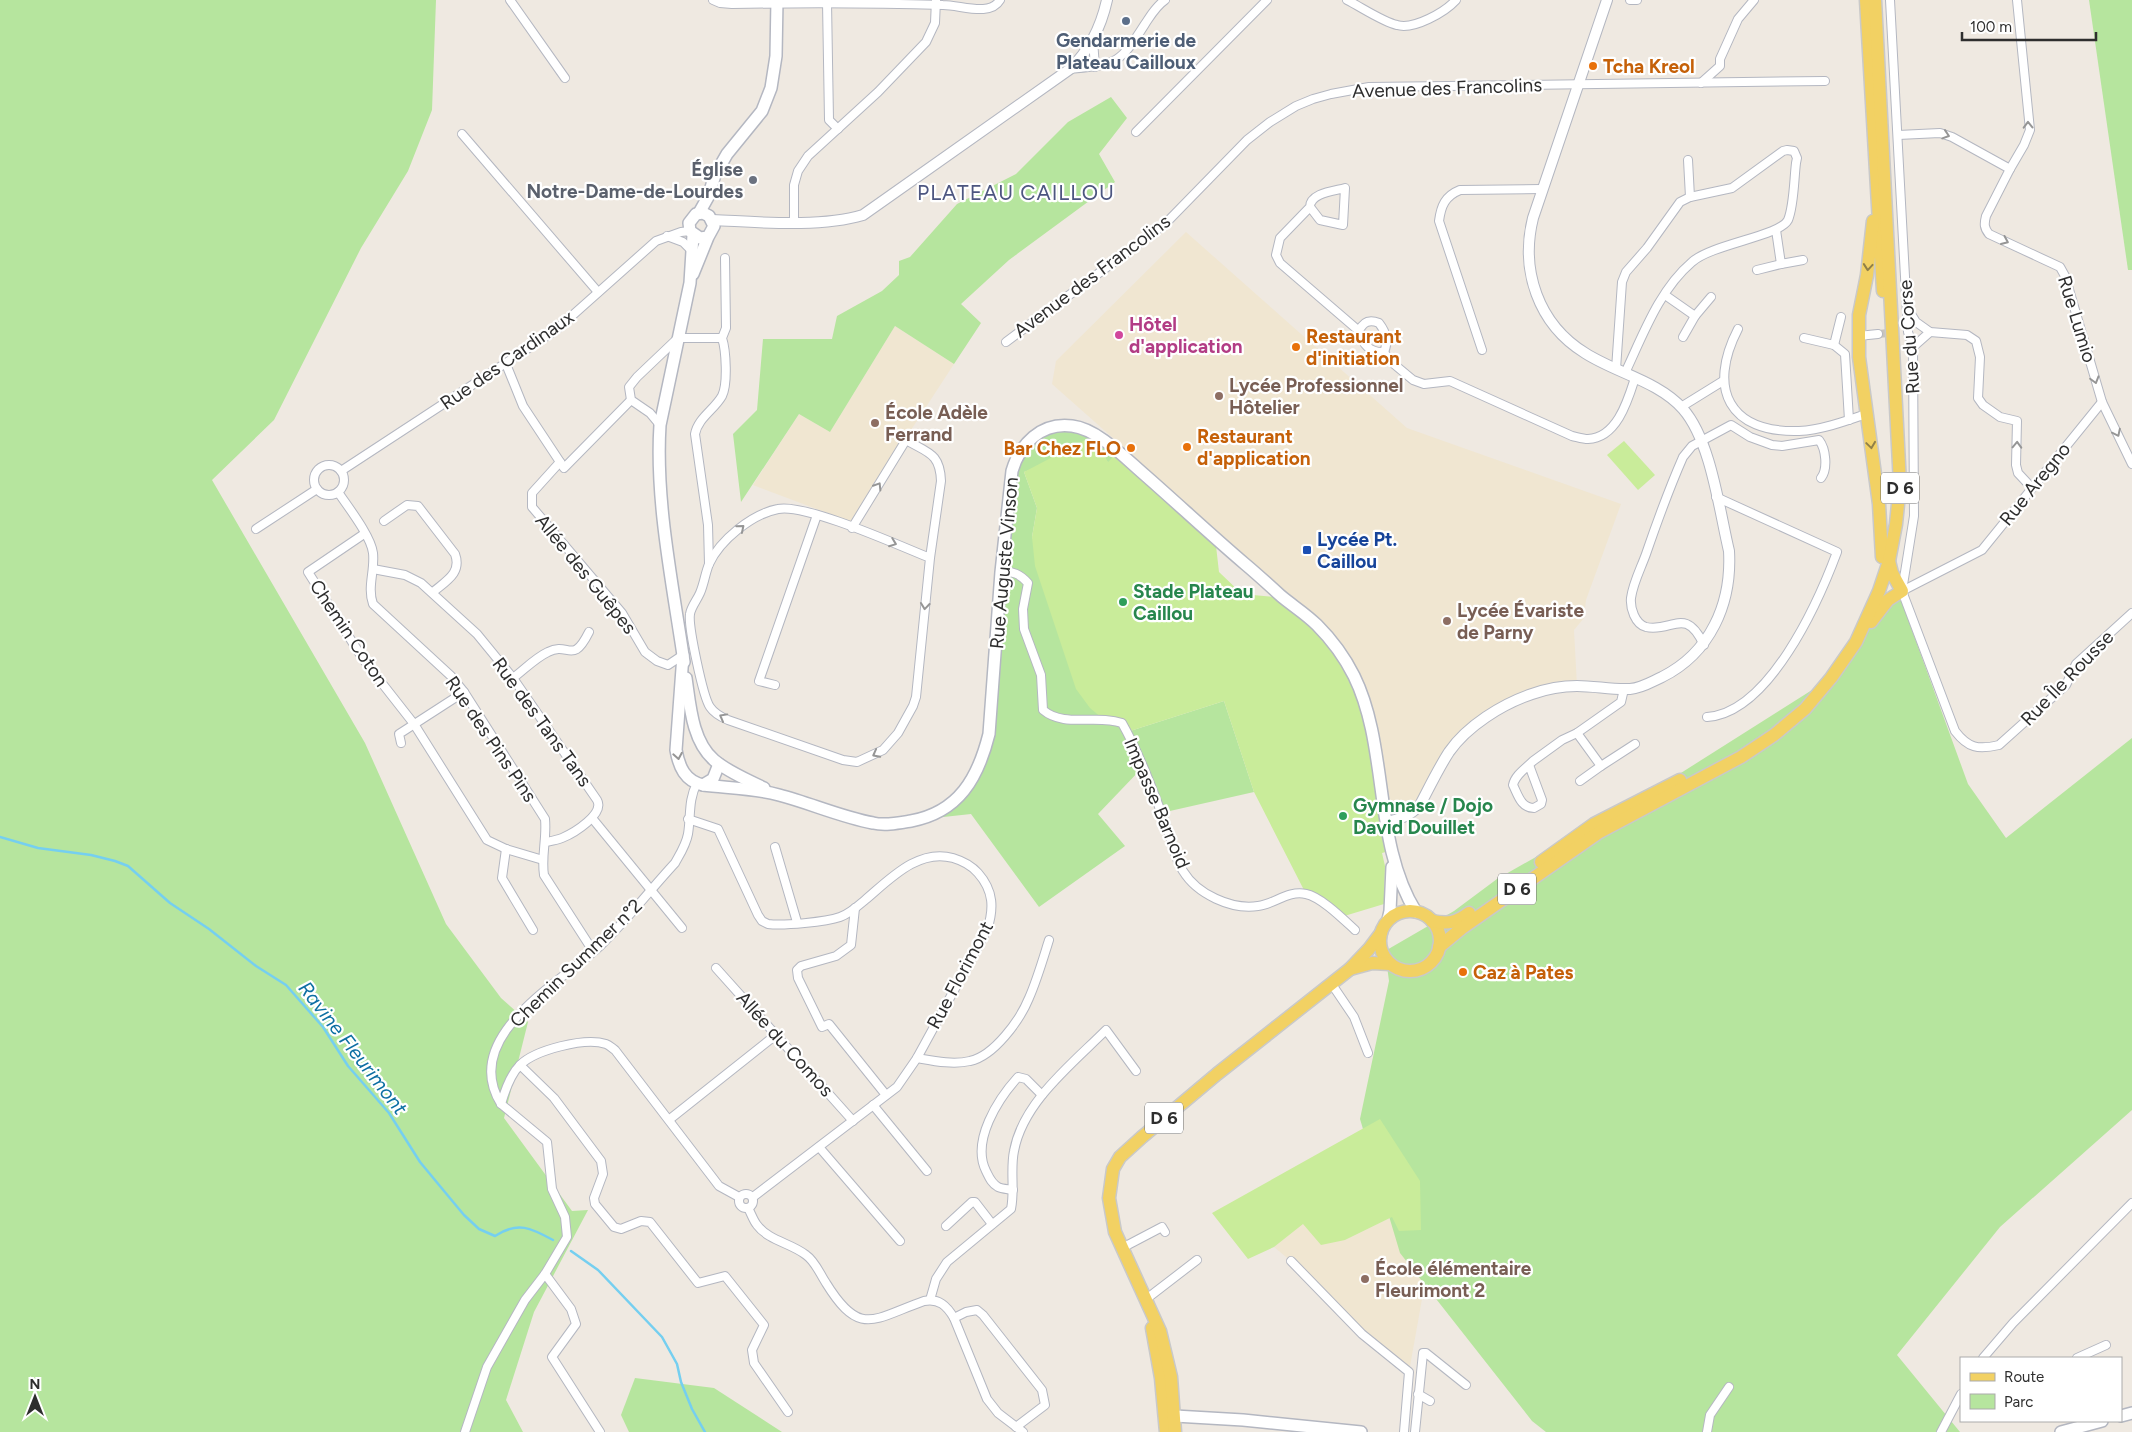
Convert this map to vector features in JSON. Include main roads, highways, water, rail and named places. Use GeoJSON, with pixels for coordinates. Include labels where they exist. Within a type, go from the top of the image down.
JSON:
{"type":"FeatureCollection","features":[{"type":"Feature","properties":{"kind":"main road","name":"D 6"},"geometry":{"type":"LineString","coordinates":[[1432,921],[1448,924],[1458,921],[1594,824],[1737,751],[1769,729],[1800,703],[1825,673],[1860,618],[1885,559],[1892,492],[1892,440],[1866,0]]}},
{"type":"Feature","properties":{"kind":"main road","name":"D 6"},"geometry":{"type":"LineString","coordinates":[[1439,947],[1462,928],[1598,833],[1741,758],[1774,735],[1806,709],[1856,642],[1879,591],[1900,484],[1875,0]]}},
{"type":"Feature","properties":{"kind":"main road"},"geometry":{"type":"LineString","coordinates":[[690,283],[706,222],[708,197],[715,175],[728,154],[762,111],[771,88],[776,56],[777,2]]}},
{"type":"Feature","properties":{"kind":"main road"},"geometry":{"type":"LineString","coordinates":[[1856,642],[1888,600],[1902,591],[1885,559],[1858,336],[1859,315],[1868,275],[1872,226],[1877,202]]}},
{"type":"Feature","properties":{"kind":"main road"},"geometry":{"type":"LineString","coordinates":[[692,233],[700,238],[706,222]]}},
{"type":"Feature","properties":{"kind":"main road"},"geometry":{"type":"LineString","coordinates":[[690,283],[692,233],[689,227],[706,222]]}},
{"type":"Feature","properties":{"kind":"main road","name":"Rue Auguste Vinson"},"geometry":{"type":"LineString","coordinates":[[690,283],[660,424],[659,448],[660,485],[676,610],[693,720],[700,742],[708,754],[719,764],[777,794]]}},
{"type":"Feature","properties":{"kind":"main road","name":"Rue Auguste Vinson"},"geometry":{"type":"LineString","coordinates":[[682,650],[676,750],[680,765],[687,777],[700,784],[777,794],[876,824],[925,819],[940,812],[953,803],[976,775],[983,759],[989,734],[1001,572],[1012,471],[1017,456],[1026,443],[1038,432],[1046,429],[1055,426],[1072,426],[1087,430],[1118,452],[1281,596],[1317,625],[1339,651],[1355,677],[1368,716],[1386,822],[1400,880],[1405,895],[1416,912]]}},
{"type":"Feature","properties":{"kind":"main road"},"geometry":{"type":"LineString","coordinates":[[676,732],[691,733],[700,742]]}},
{"type":"Feature","properties":{"kind":"main road"},"geometry":{"type":"LineString","coordinates":[[700,784],[713,779],[719,764]]}},
{"type":"Feature","properties":{"kind":"main road","name":"Rue Auguste Vinson"},"geometry":{"type":"LineString","coordinates":[[1388,920],[1393,850]]}},
{"type":"Feature","properties":{"kind":"main road"},"geometry":{"type":"LineString","coordinates":[[1406,911],[1425,915],[1432,921],[1440,938],[1439,947],[1436,955],[1424,968],[1407,971],[1390,964],[1381,950],[1381,933],[1388,920],[1396,914],[1406,911]]}},
{"type":"Feature","properties":{"kind":"main road","name":"D 6"},"geometry":{"type":"LineString","coordinates":[[1166,1432],[1160,1378],[1146,1301],[1115,1232],[1109,1198],[1113,1169],[1120,1157],[1217,1074],[1350,969],[1381,933]]}},
{"type":"Feature","properties":{"kind":"main road","name":"D 6"},"geometry":{"type":"LineString","coordinates":[[1350,969],[1372,963],[1390,964]]}},
{"type":"Feature","properties":{"kind":"main road"},"geometry":{"type":"LineString","coordinates":[[1146,1301],[1160,1345],[1169,1411],[1175,1416],[1243,1420],[1361,1432]]}},
{"type":"Feature","properties":{"kind":"main road"},"geometry":{"type":"LineString","coordinates":[[1175,1416],[1175,1432]]}},
{"type":"Feature","properties":{"kind":"main road"},"geometry":{"type":"LineString","coordinates":[[2061,1432],[2098,1422]]}},
{"type":"Feature","properties":{"kind":"waterway","name":"Ravine Fleurimont"},"geometry":{"type":"LineString","coordinates":[[0,837],[38,848],[91,855],[128,866],[170,903],[209,929],[256,966],[286,985],[323,1027],[348,1066],[389,1113],[420,1162],[464,1215],[479,1229],[495,1236],[503,1231],[524,1228],[538,1232],[553,1240]]}},
{"type":"Feature","properties":{"kind":"waterway","name":"Ravine Fleurimont"},"geometry":{"type":"LineString","coordinates":[[571,1251],[598,1270],[662,1337],[677,1364],[681,1382],[692,1409],[705,1432]]}},
{"type":"Feature","properties":{"kind":"tunnel"},"geometry":{"type":"LineString","coordinates":[[1878,334],[1901,332]]}},
{"type":"Feature","properties":{"kind":"place","name":"Gendarmerie de Plateau Cailloux"},"geometry":{"type":"Point","coordinates":[1126,21]}},
{"type":"Feature","properties":{"kind":"place","name":"Tcha Kreol"},"geometry":{"type":"Point","coordinates":[1593,66]}},
{"type":"Feature","properties":{"kind":"place","name":"Église Notre-Dame-de-Lourdes"},"geometry":{"type":"Point","coordinates":[753,180]}},
{"type":"Feature","properties":{"kind":"place","name":"Hôtel d'application"},"geometry":{"type":"Point","coordinates":[1119,335]}},
{"type":"Feature","properties":{"kind":"place","name":"Restaurant d'initiation"},"geometry":{"type":"Point","coordinates":[1296,347]}},
{"type":"Feature","properties":{"kind":"place","name":"Lycée Professionnel Hôtelier"},"geometry":{"type":"Point","coordinates":[1219,396]}},
{"type":"Feature","properties":{"kind":"place","name":"École Adèle Ferrand"},"geometry":{"type":"Point","coordinates":[875,423]}},
{"type":"Feature","properties":{"kind":"place","name":"Restaurant d'application"},"geometry":{"type":"Point","coordinates":[1187,447]}},
{"type":"Feature","properties":{"kind":"place","name":"Bar Chez FLO"},"geometry":{"type":"Point","coordinates":[1131,448]}},
{"type":"Feature","properties":{"kind":"place","name":"Lycée Pt. Caillou"},"geometry":{"type":"Point","coordinates":[1307,550]}},
{"type":"Feature","properties":{"kind":"place","name":"Stade Plateau Caillou"},"geometry":{"type":"Point","coordinates":[1123,602]}},
{"type":"Feature","properties":{"kind":"place","name":"Lycée Évariste de Parny"},"geometry":{"type":"Point","coordinates":[1447,621]}},
{"type":"Feature","properties":{"kind":"place","name":"Gymnase / Dojo David Douillet"},"geometry":{"type":"Point","coordinates":[1343,816]}},
{"type":"Feature","properties":{"kind":"place","name":"Caz à Pates"},"geometry":{"type":"Point","coordinates":[1463,972]}},
{"type":"Feature","properties":{"kind":"place","name":"École élémentaire Fleurimont 2"},"geometry":{"type":"Point","coordinates":[1365,1279]}},
{"type":"Feature","properties":{"kind":"district","name":"PLATEAU CAILLOU"},"geometry":{"type":"Point","coordinates":[1016,192]}}]}
